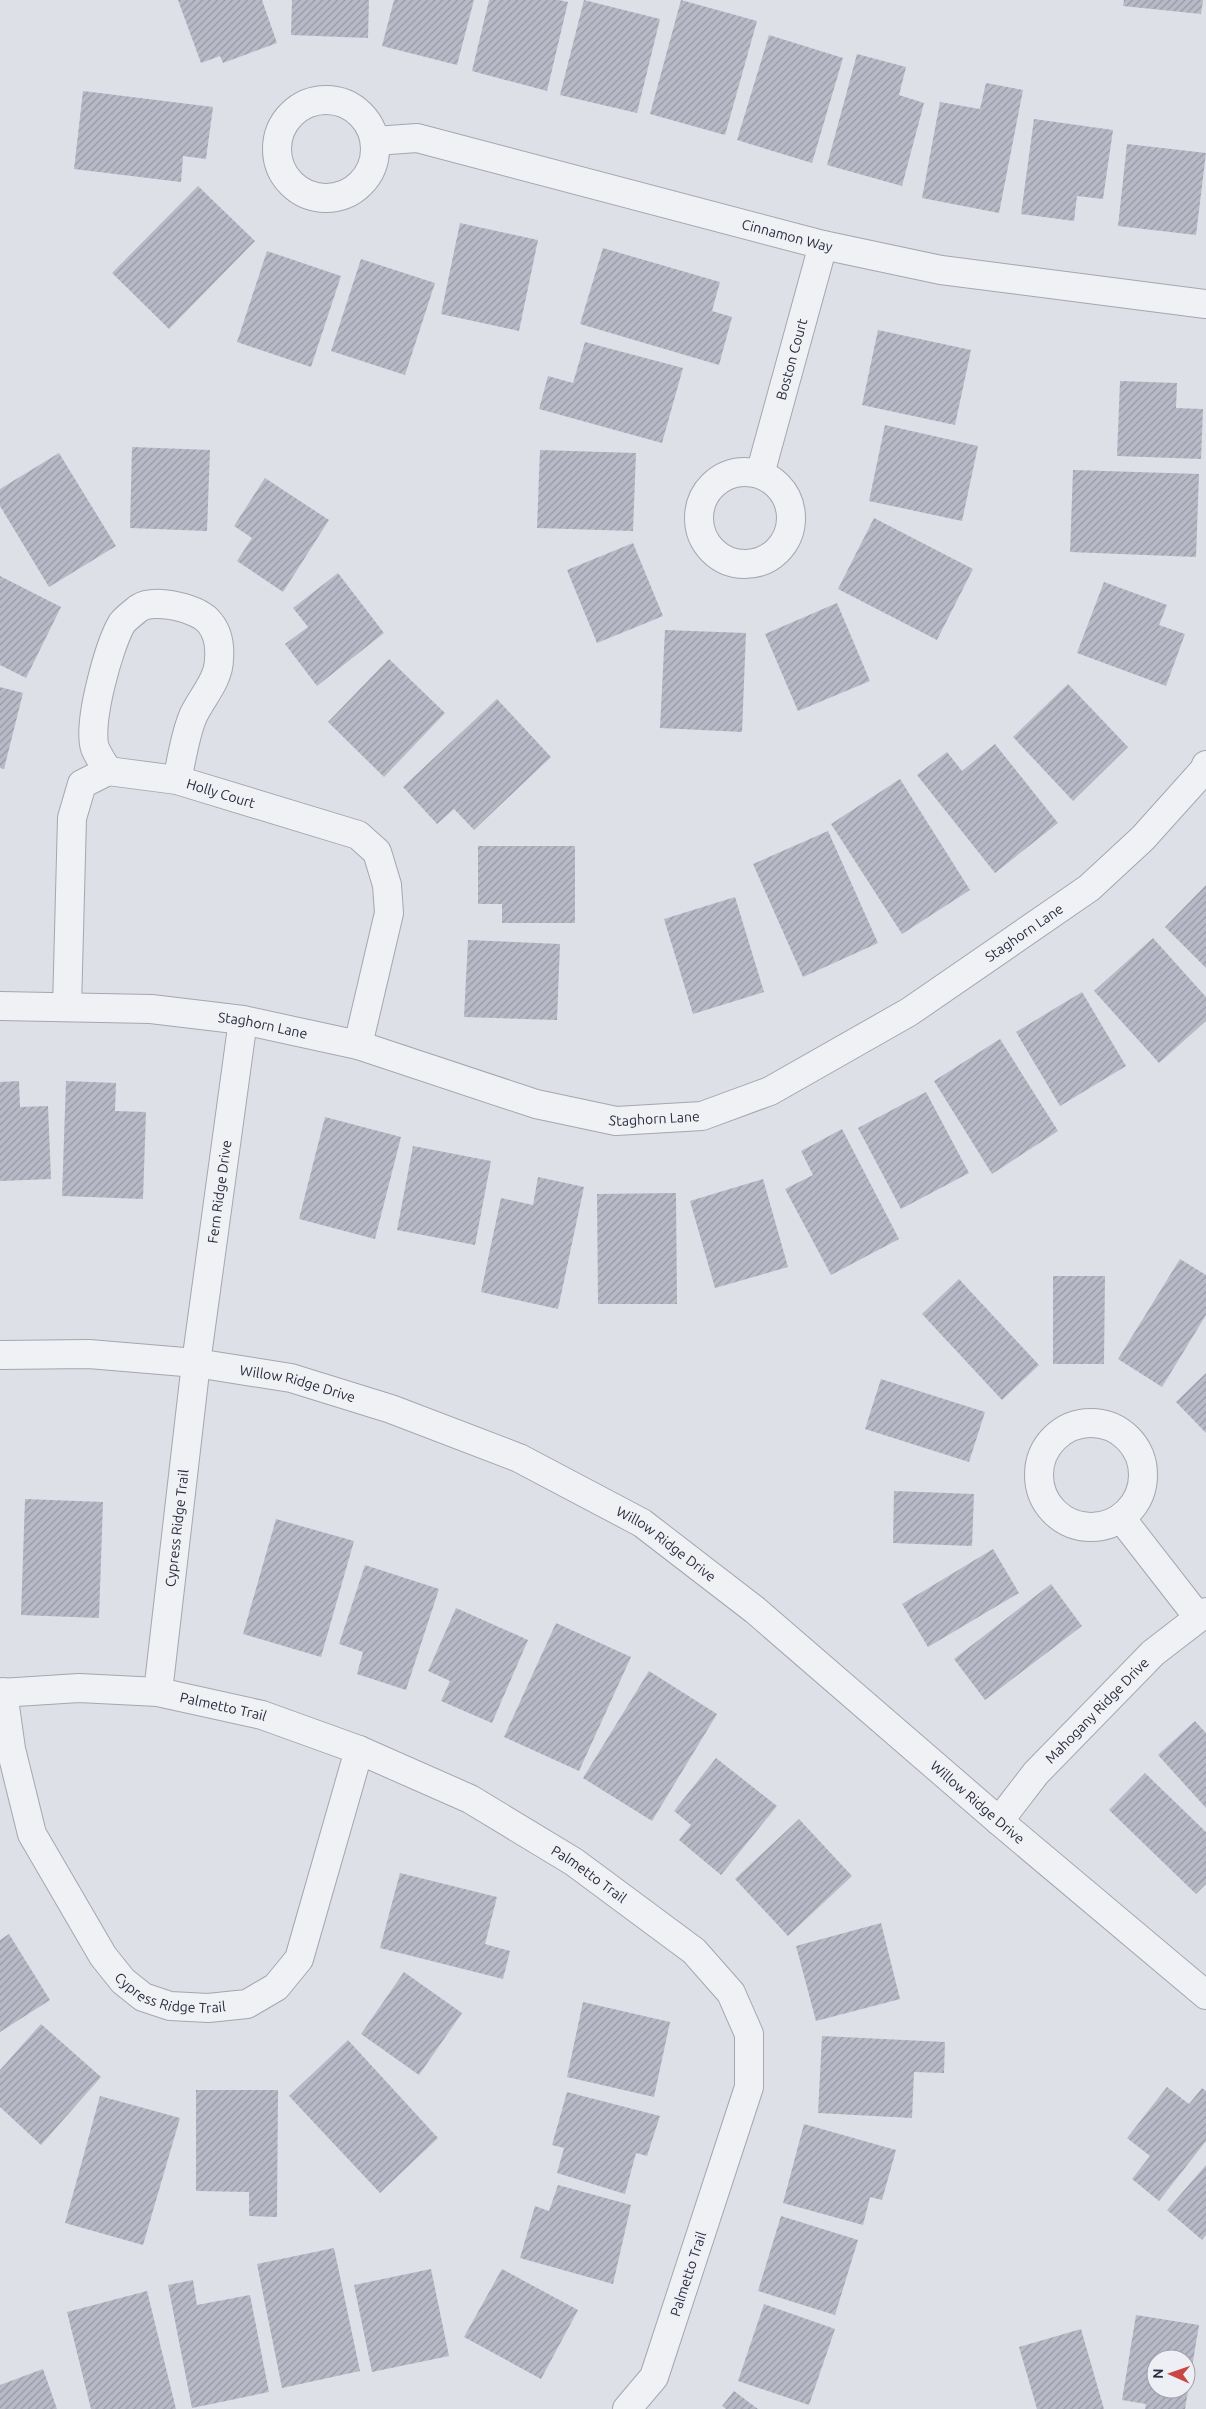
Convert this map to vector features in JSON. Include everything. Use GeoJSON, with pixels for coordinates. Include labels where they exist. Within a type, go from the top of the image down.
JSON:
{"type":"FeatureCollection","features":[{"type":"Feature","properties":{"kind":"street","name":"Cinnamon Way"},"geometry":{"type":"LineString","coordinates":[[375,141],[417,138],[823,245],[941,270],[1206,304]]}},
{"type":"Feature","properties":{"kind":"street","name":"Boston Court"},"geometry":{"type":"LineString","coordinates":[[760,474],[823,245]]}},
{"type":"Feature","properties":{"kind":"street"},"geometry":{"type":"LineString","coordinates":[[66,1007],[72,818],[82,784],[108,771],[94,747],[97,702],[111,647],[123,622],[141,607],[180,606],[197,613],[210,622],[218,638],[219,661],[213,681],[194,715],[177,780]]}},
{"type":"Feature","properties":{"kind":"street","name":"Staghorn Lane"},"geometry":{"type":"LineString","coordinates":[[0,1006],[151,1009],[244,1020],[358,1045],[536,1104],[616,1121],[702,1116],[770,1091],[909,1012],[1089,888],[1143,838],[1204,770],[1206,765]]}},
{"type":"Feature","properties":{"kind":"street","name":"Holly Court"},"geometry":{"type":"LineString","coordinates":[[108,771],[196,784],[358,835],[377,852],[386,885],[389,913],[358,1045]]}},
{"type":"Feature","properties":{"kind":"street","name":"Fern Ridge Drive"},"geometry":{"type":"LineString","coordinates":[[196,1363],[244,1020]]}},
{"type":"Feature","properties":{"kind":"street","name":"Willow Ridge Drive"},"geometry":{"type":"LineString","coordinates":[[0,1355],[88,1354],[196,1363],[291,1378],[391,1409],[519,1458],[642,1523],[755,1610],[999,1821],[1206,1995]]}},
{"type":"Feature","properties":{"kind":"street","name":"Cypress Ridge Trail"},"geometry":{"type":"LineString","coordinates":[[158,1692],[196,1363]]}},
{"type":"Feature","properties":{"kind":"street"},"geometry":{"type":"LineString","coordinates":[[1121,1518],[1202,1615]]}},
{"type":"Feature","properties":{"kind":"street","name":"Mahogany Ridge Drive"},"geometry":{"type":"LineString","coordinates":[[999,1821],[1036,1773],[1153,1653],[1202,1615]]}},
{"type":"Feature","properties":{"kind":"street","name":"Palmetto Trail"},"geometry":{"type":"LineString","coordinates":[[2,1692],[79,1688],[158,1692],[262,1715],[359,1750],[470,1799],[574,1862],[694,1951],[731,1993],[749,2034],[749,2087],[654,2377],[627,2409]]}},
{"type":"Feature","properties":{"kind":"street","name":"Cypress Ridge Trail"},"geometry":{"type":"LineString","coordinates":[[2,1692],[11,1749],[32,1834],[103,1956],[123,1981],[143,1997],[170,2006],[208,2008],[248,2004],[276,1987],[299,1959],[359,1750]]}},
{"type":"Feature","properties":{"kind":"building"},"geometry":{"type":"Polygon","coordinates":[[[178,0],[262,0],[277,43],[223,63],[220,56],[201,63],[178,0]]]}},
{"type":"Feature","properties":{"kind":"building"},"geometry":{"type":"Polygon","coordinates":[[[292,0],[369,0],[368,38],[291,35],[292,0]]]}},
{"type":"Feature","properties":{"kind":"building"},"geometry":{"type":"Polygon","coordinates":[[[394,0],[474,0],[457,65],[382,46],[394,0]]]}},
{"type":"Feature","properties":{"kind":"building"},"geometry":{"type":"Polygon","coordinates":[[[489,0],[559,0],[568,2],[547,91],[472,71],[489,0]]]}},
{"type":"Feature","properties":{"kind":"building"},"geometry":{"type":"Polygon","coordinates":[[[584,0],[660,19],[637,113],[560,95],[584,0]]]}},
{"type":"Feature","properties":{"kind":"building"},"geometry":{"type":"Polygon","coordinates":[[[681,0],[757,21],[725,135],[650,114],[681,0]]]}},
{"type":"Feature","properties":{"kind":"building"},"geometry":{"type":"Polygon","coordinates":[[[1124,0],[1203,0],[1201,14],[1123,6],[1124,0]]]}},
{"type":"Feature","properties":{"kind":"building"},"geometry":{"type":"Polygon","coordinates":[[[769,35],[843,58],[812,163],[737,140],[769,35]]]}},
{"type":"Feature","properties":{"kind":"building"},"geometry":{"type":"Polygon","coordinates":[[[857,54],[906,67],[899,95],[924,103],[902,186],[827,165],[857,54]]]}},
{"type":"Feature","properties":{"kind":"building"},"geometry":{"type":"Polygon","coordinates":[[[986,83],[1023,90],[999,213],[922,198],[940,102],[980,109],[986,83]]]}},
{"type":"Feature","properties":{"kind":"building"},"geometry":{"type":"Polygon","coordinates":[[[83,91],[213,107],[206,159],[183,156],[181,182],[74,169],[83,91]]]}},
{"type":"Feature","properties":{"kind":"building"},"geometry":{"type":"Polygon","coordinates":[[[1034,119],[1113,130],[1103,199],[1077,196],[1074,221],[1021,214],[1034,119]]]}},
{"type":"Feature","properties":{"kind":"building"},"geometry":{"type":"Polygon","coordinates":[[[1127,144],[1206,153],[1196,235],[1118,226],[1127,144]]]}},
{"type":"Feature","properties":{"kind":"building"},"geometry":{"type":"Polygon","coordinates":[[[198,186],[255,241],[169,329],[112,273],[198,186]]]}},
{"type":"Feature","properties":{"kind":"building"},"geometry":{"type":"Polygon","coordinates":[[[460,223],[538,240],[519,331],[441,314],[460,223]]]}},
{"type":"Feature","properties":{"kind":"building"},"geometry":{"type":"Polygon","coordinates":[[[603,248],[720,282],[712,311],[732,317],[719,365],[580,324],[603,248]]]}},
{"type":"Feature","properties":{"kind":"building"},"geometry":{"type":"Polygon","coordinates":[[[267,251],[341,276],[311,367],[237,342],[267,251]]]}},
{"type":"Feature","properties":{"kind":"building"},"geometry":{"type":"Polygon","coordinates":[[[361,259],[435,283],[405,375],[331,351],[361,259]]]}},
{"type":"Feature","properties":{"kind":"building"},"geometry":{"type":"Polygon","coordinates":[[[878,330],[971,350],[955,425],[862,405],[878,330]]]}},
{"type":"Feature","properties":{"kind":"building"},"geometry":{"type":"Polygon","coordinates":[[[585,342],[683,368],[662,443],[539,409],[548,376],[573,383],[585,342]]]}},
{"type":"Feature","properties":{"kind":"building"},"geometry":{"type":"Polygon","coordinates":[[[1120,381],[1177,383],[1176,408],[1203,409],[1201,459],[1117,456],[1120,381]]]}},
{"type":"Feature","properties":{"kind":"building"},"geometry":{"type":"Polygon","coordinates":[[[885,425],[978,446],[962,521],[869,501],[885,425]]]}},
{"type":"Feature","properties":{"kind":"building"},"geometry":{"type":"Polygon","coordinates":[[[132,447],[210,450],[207,531],[130,528],[132,447]]]}},
{"type":"Feature","properties":{"kind":"building"},"geometry":{"type":"Polygon","coordinates":[[[540,450],[636,453],[633,531],[537,528],[540,450]]]}},
{"type":"Feature","properties":{"kind":"building"},"geometry":{"type":"Polygon","coordinates":[[[59,453],[116,546],[49,587],[0,506],[0,489],[59,453]]]}},
{"type":"Feature","properties":{"kind":"building"},"geometry":{"type":"Polygon","coordinates":[[[1073,470],[1199,474],[1196,557],[1070,552],[1073,470]]]}},
{"type":"Feature","properties":{"kind":"building"},"geometry":{"type":"Polygon","coordinates":[[[265,478],[329,520],[283,592],[237,561],[252,538],[234,526],[265,478]]]}},
{"type":"Feature","properties":{"kind":"building"},"geometry":{"type":"Polygon","coordinates":[[[874,518],[973,569],[937,640],[838,589],[874,518]]]}},
{"type":"Feature","properties":{"kind":"building"},"geometry":{"type":"Polygon","coordinates":[[[633,543],[663,616],[597,643],[567,570],[633,543]]]}},
{"type":"Feature","properties":{"kind":"building"},"geometry":{"type":"Polygon","coordinates":[[[338,573],[384,633],[317,686],[285,644],[308,627],[293,608],[338,573]]]}},
{"type":"Feature","properties":{"kind":"building"},"geometry":{"type":"Polygon","coordinates":[[[0,576],[61,607],[26,678],[0,665],[0,576]]]}},
{"type":"Feature","properties":{"kind":"building"},"geometry":{"type":"Polygon","coordinates":[[[1104,582],[1167,605],[1159,625],[1185,634],[1166,686],[1077,653],[1104,582]]]}},
{"type":"Feature","properties":{"kind":"building"},"geometry":{"type":"Polygon","coordinates":[[[837,603],[870,681],[798,711],[765,634],[837,603]]]}},
{"type":"Feature","properties":{"kind":"building"},"geometry":{"type":"Polygon","coordinates":[[[665,630],[746,633],[742,732],[660,728],[665,630]]]}},
{"type":"Feature","properties":{"kind":"building"},"geometry":{"type":"Polygon","coordinates":[[[389,659],[445,713],[384,777],[328,722],[389,659]]]}},
{"type":"Feature","properties":{"kind":"building"},"geometry":{"type":"Polygon","coordinates":[[[1068,684],[1128,747],[1073,801],[1013,737],[1068,684]]]}},
{"type":"Feature","properties":{"kind":"building"},"geometry":{"type":"Polygon","coordinates":[[[0,687],[23,693],[4,769],[0,768],[0,687]]]}},
{"type":"Feature","properties":{"kind":"building"},"geometry":{"type":"Polygon","coordinates":[[[497,699],[551,757],[474,830],[454,809],[437,824],[403,787],[497,699]]]}},
{"type":"Feature","properties":{"kind":"building"},"geometry":{"type":"Polygon","coordinates":[[[995,744],[1058,823],[995,873],[917,775],[947,752],[962,771],[995,744]]]}},
{"type":"Feature","properties":{"kind":"building"},"geometry":{"type":"Polygon","coordinates":[[[900,779],[970,890],[902,934],[831,824],[900,779]]]}},
{"type":"Feature","properties":{"kind":"building"},"geometry":{"type":"Polygon","coordinates":[[[828,831],[878,943],[803,977],[753,864],[828,831]]]}},
{"type":"Feature","properties":{"kind":"building"},"geometry":{"type":"Polygon","coordinates":[[[478,846],[575,846],[575,923],[502,923],[502,904],[478,904],[478,846]]]}},
{"type":"Feature","properties":{"kind":"building"},"geometry":{"type":"Polygon","coordinates":[[[1206,885],[1206,968],[1165,927],[1206,885]]]}},
{"type":"Feature","properties":{"kind":"building"},"geometry":{"type":"Polygon","coordinates":[[[735,897],[764,992],[693,1014],[664,919],[735,897]]]}},
{"type":"Feature","properties":{"kind":"building"},"geometry":{"type":"Polygon","coordinates":[[[1153,938],[1206,997],[1206,1021],[1159,1063],[1094,991],[1153,938]]]}},
{"type":"Feature","properties":{"kind":"building"},"geometry":{"type":"Polygon","coordinates":[[[468,940],[560,944],[557,1020],[464,1017],[468,940]]]}},
{"type":"Feature","properties":{"kind":"building"},"geometry":{"type":"Polygon","coordinates":[[[1082,992],[1126,1066],[1060,1106],[1016,1032],[1082,992]]]}},
{"type":"Feature","properties":{"kind":"building"},"geometry":{"type":"Polygon","coordinates":[[[1000,1039],[1058,1131],[992,1174],[934,1081],[1000,1039]]]}},
{"type":"Feature","properties":{"kind":"building"},"geometry":{"type":"Polygon","coordinates":[[[19,1081],[20,1107],[48,1106],[51,1179],[0,1181],[0,1082],[19,1081]]]}},
{"type":"Feature","properties":{"kind":"building"},"geometry":{"type":"Polygon","coordinates":[[[66,1081],[116,1083],[115,1111],[146,1112],[143,1199],[62,1196],[66,1081]]]}},
{"type":"Feature","properties":{"kind":"building"},"geometry":{"type":"Polygon","coordinates":[[[926,1092],[969,1173],[901,1209],[858,1128],[926,1092]]]}},
{"type":"Feature","properties":{"kind":"building"},"geometry":{"type":"Polygon","coordinates":[[[325,1117],[401,1137],[375,1239],[299,1219],[325,1117]]]}},
{"type":"Feature","properties":{"kind":"building"},"geometry":{"type":"Polygon","coordinates":[[[842,1129],[899,1239],[831,1275],[785,1189],[813,1175],[801,1151],[842,1129]]]}},
{"type":"Feature","properties":{"kind":"building"},"geometry":{"type":"Polygon","coordinates":[[[413,1146],[491,1161],[475,1245],[397,1230],[413,1146]]]}},
{"type":"Feature","properties":{"kind":"building"},"geometry":{"type":"Polygon","coordinates":[[[538,1177],[584,1187],[558,1309],[481,1292],[501,1198],[533,1205],[538,1177]]]}},
{"type":"Feature","properties":{"kind":"building"},"geometry":{"type":"Polygon","coordinates":[[[763,1179],[788,1267],[715,1288],[690,1201],[763,1179]]]}},
{"type":"Feature","properties":{"kind":"building"},"geometry":{"type":"Polygon","coordinates":[[[676,1193],[677,1304],[598,1304],[597,1194],[676,1193]]]}},
{"type":"Feature","properties":{"kind":"building"},"geometry":{"type":"Polygon","coordinates":[[[1180,1259],[1206,1275],[1206,1315],[1162,1387],[1118,1359],[1180,1259]]]}},
{"type":"Feature","properties":{"kind":"building"},"geometry":{"type":"Polygon","coordinates":[[[1053,1276],[1105,1276],[1104,1364],[1053,1364],[1053,1276]]]}},
{"type":"Feature","properties":{"kind":"building"},"geometry":{"type":"Polygon","coordinates":[[[959,1279],[1039,1365],[1002,1400],[922,1314],[959,1279]]]}},
{"type":"Feature","properties":{"kind":"building"},"geometry":{"type":"Polygon","coordinates":[[[1206,1373],[1206,1433],[1176,1402],[1206,1373]]]}},
{"type":"Feature","properties":{"kind":"building"},"geometry":{"type":"Polygon","coordinates":[[[881,1379],[985,1412],[969,1462],[865,1429],[881,1379]]]}},
{"type":"Feature","properties":{"kind":"building"},"geometry":{"type":"Polygon","coordinates":[[[894,1491],[974,1494],[972,1546],[893,1543],[894,1491]]]}},
{"type":"Feature","properties":{"kind":"building"},"geometry":{"type":"Polygon","coordinates":[[[25,1499],[103,1502],[99,1618],[21,1615],[25,1499]]]}},
{"type":"Feature","properties":{"kind":"building"},"geometry":{"type":"Polygon","coordinates":[[[276,1519],[354,1541],[321,1657],[243,1634],[276,1519]]]}},
{"type":"Feature","properties":{"kind":"building"},"geometry":{"type":"Polygon","coordinates":[[[993,1549],[1019,1593],[928,1647],[902,1604],[993,1549]]]}},
{"type":"Feature","properties":{"kind":"building"},"geometry":{"type":"Polygon","coordinates":[[[365,1565],[439,1589],[406,1690],[357,1674],[363,1652],[339,1644],[365,1565]]]}},
{"type":"Feature","properties":{"kind":"building"},"geometry":{"type":"Polygon","coordinates":[[[1051,1584],[1082,1626],[985,1700],[954,1659],[1051,1584]]]}},
{"type":"Feature","properties":{"kind":"building"},"geometry":{"type":"Polygon","coordinates":[[[456,1608],[528,1640],[492,1723],[441,1701],[450,1681],[428,1671],[456,1608]]]}},
{"type":"Feature","properties":{"kind":"building"},"geometry":{"type":"Polygon","coordinates":[[[556,1623],[631,1657],[579,1771],[504,1737],[556,1623]]]}},
{"type":"Feature","properties":{"kind":"building"},"geometry":{"type":"Polygon","coordinates":[[[649,1671],[717,1714],[652,1821],[583,1778],[649,1671]]]}},
{"type":"Feature","properties":{"kind":"building"},"geometry":{"type":"Polygon","coordinates":[[[1195,1721],[1206,1733],[1206,1808],[1158,1755],[1195,1721]]]}},
{"type":"Feature","properties":{"kind":"building"},"geometry":{"type":"Polygon","coordinates":[[[716,1758],[777,1806],[721,1875],[679,1840],[691,1825],[674,1811],[716,1758]]]}},
{"type":"Feature","properties":{"kind":"building"},"geometry":{"type":"Polygon","coordinates":[[[1145,1773],[1206,1832],[1206,1884],[1196,1894],[1109,1810],[1145,1773]]]}},
{"type":"Feature","properties":{"kind":"building"},"geometry":{"type":"Polygon","coordinates":[[[799,1819],[852,1876],[788,1936],[735,1879],[799,1819]]]}},
{"type":"Feature","properties":{"kind":"building"},"geometry":{"type":"Polygon","coordinates":[[[400,1873],[497,1897],[485,1944],[510,1951],[503,1979],[380,1948],[400,1873]]]}},
{"type":"Feature","properties":{"kind":"building"},"geometry":{"type":"Polygon","coordinates":[[[881,1923],[900,1999],[816,2021],[796,1946],[881,1923]]]}},
{"type":"Feature","properties":{"kind":"building"},"geometry":{"type":"Polygon","coordinates":[[[9,1934],[50,2000],[0,2032],[0,1940],[9,1934]]]}},
{"type":"Feature","properties":{"kind":"building"},"geometry":{"type":"Polygon","coordinates":[[[404,1972],[462,2013],[419,2075],[361,2034],[404,1972]]]}},
{"type":"Feature","properties":{"kind":"building"},"geometry":{"type":"Polygon","coordinates":[[[583,2002],[670,2022],[654,2097],[567,2077],[583,2002]]]}},
{"type":"Feature","properties":{"kind":"building"},"geometry":{"type":"Polygon","coordinates":[[[41,2024],[101,2077],[41,2145],[0,2107],[0,2070],[41,2024]]]}},
{"type":"Feature","properties":{"kind":"building"},"geometry":{"type":"Polygon","coordinates":[[[822,2036],[945,2042],[944,2073],[914,2072],[912,2118],[818,2113],[822,2036]]]}},
{"type":"Feature","properties":{"kind":"building"},"geometry":{"type":"Polygon","coordinates":[[[348,2040],[438,2138],[380,2193],[289,2096],[348,2040]]]}},
{"type":"Feature","properties":{"kind":"building"},"geometry":{"type":"Polygon","coordinates":[[[1167,2087],[1189,2104],[1202,2088],[1206,2091],[1206,2141],[1159,2201],[1132,2179],[1150,2156],[1127,2138],[1167,2087]]]}},
{"type":"Feature","properties":{"kind":"building"},"geometry":{"type":"Polygon","coordinates":[[[196,2090],[278,2090],[277,2217],[249,2216],[249,2192],[196,2191],[196,2090]]]}},
{"type":"Feature","properties":{"kind":"building"},"geometry":{"type":"Polygon","coordinates":[[[567,2092],[660,2116],[647,2156],[636,2153],[625,2194],[557,2173],[564,2148],[552,2145],[567,2092]]]}},
{"type":"Feature","properties":{"kind":"building"},"geometry":{"type":"Polygon","coordinates":[[[100,2096],[180,2118],[143,2245],[65,2223],[100,2096]]]}},
{"type":"Feature","properties":{"kind":"building"},"geometry":{"type":"Polygon","coordinates":[[[804,2124],[896,2150],[882,2200],[870,2197],[863,2225],[783,2203],[804,2124]]]}},
{"type":"Feature","properties":{"kind":"building"},"geometry":{"type":"Polygon","coordinates":[[[1206,2165],[1206,2235],[1202,2240],[1167,2210],[1206,2165]]]}},
{"type":"Feature","properties":{"kind":"building"},"geometry":{"type":"Polygon","coordinates":[[[558,2185],[631,2205],[613,2284],[520,2258],[535,2206],[549,2211],[558,2185]]]}},
{"type":"Feature","properties":{"kind":"building"},"geometry":{"type":"Polygon","coordinates":[[[781,2216],[858,2240],[835,2315],[758,2291],[781,2216]]]}},
{"type":"Feature","properties":{"kind":"building"},"geometry":{"type":"Polygon","coordinates":[[[334,2248],[360,2371],[282,2388],[257,2264],[334,2248]]]}},
{"type":"Feature","properties":{"kind":"building"},"geometry":{"type":"Polygon","coordinates":[[[431,2269],[449,2356],[372,2372],[354,2285],[431,2269]]]}},
{"type":"Feature","properties":{"kind":"building"},"geometry":{"type":"Polygon","coordinates":[[[502,2269],[578,2310],[541,2379],[464,2337],[502,2269]]]}},
{"type":"Feature","properties":{"kind":"building"},"geometry":{"type":"Polygon","coordinates":[[[193,2280],[197,2305],[250,2295],[269,2392],[192,2408],[168,2285],[193,2280]]]}},
{"type":"Feature","properties":{"kind":"building"},"geometry":{"type":"Polygon","coordinates":[[[147,2291],[176,2409],[91,2409],[67,2312],[147,2291]]]}},
{"type":"Feature","properties":{"kind":"building"},"geometry":{"type":"Polygon","coordinates":[[[764,2304],[835,2329],[809,2405],[738,2381],[764,2304]]]}},
{"type":"Feature","properties":{"kind":"building"},"geometry":{"type":"Polygon","coordinates":[[[1136,2315],[1199,2325],[1195,2349],[1146,2349],[1146,2399],[1187,2399],[1185,2409],[1145,2409],[1146,2404],[1122,2400],[1136,2315]]]}},
{"type":"Feature","properties":{"kind":"building"},"geometry":{"type":"Polygon","coordinates":[[[1081,2329],[1104,2409],[1037,2409],[1019,2347],[1081,2329]]]}},
{"type":"Feature","properties":{"kind":"building"},"geometry":{"type":"Polygon","coordinates":[[[43,2369],[57,2409],[0,2409],[0,2385],[43,2369]]]}},
{"type":"Feature","properties":{"kind":"building"},"geometry":{"type":"Polygon","coordinates":[[[734,2391],[758,2409],[726,2409],[722,2406],[734,2391]]]}}]}
